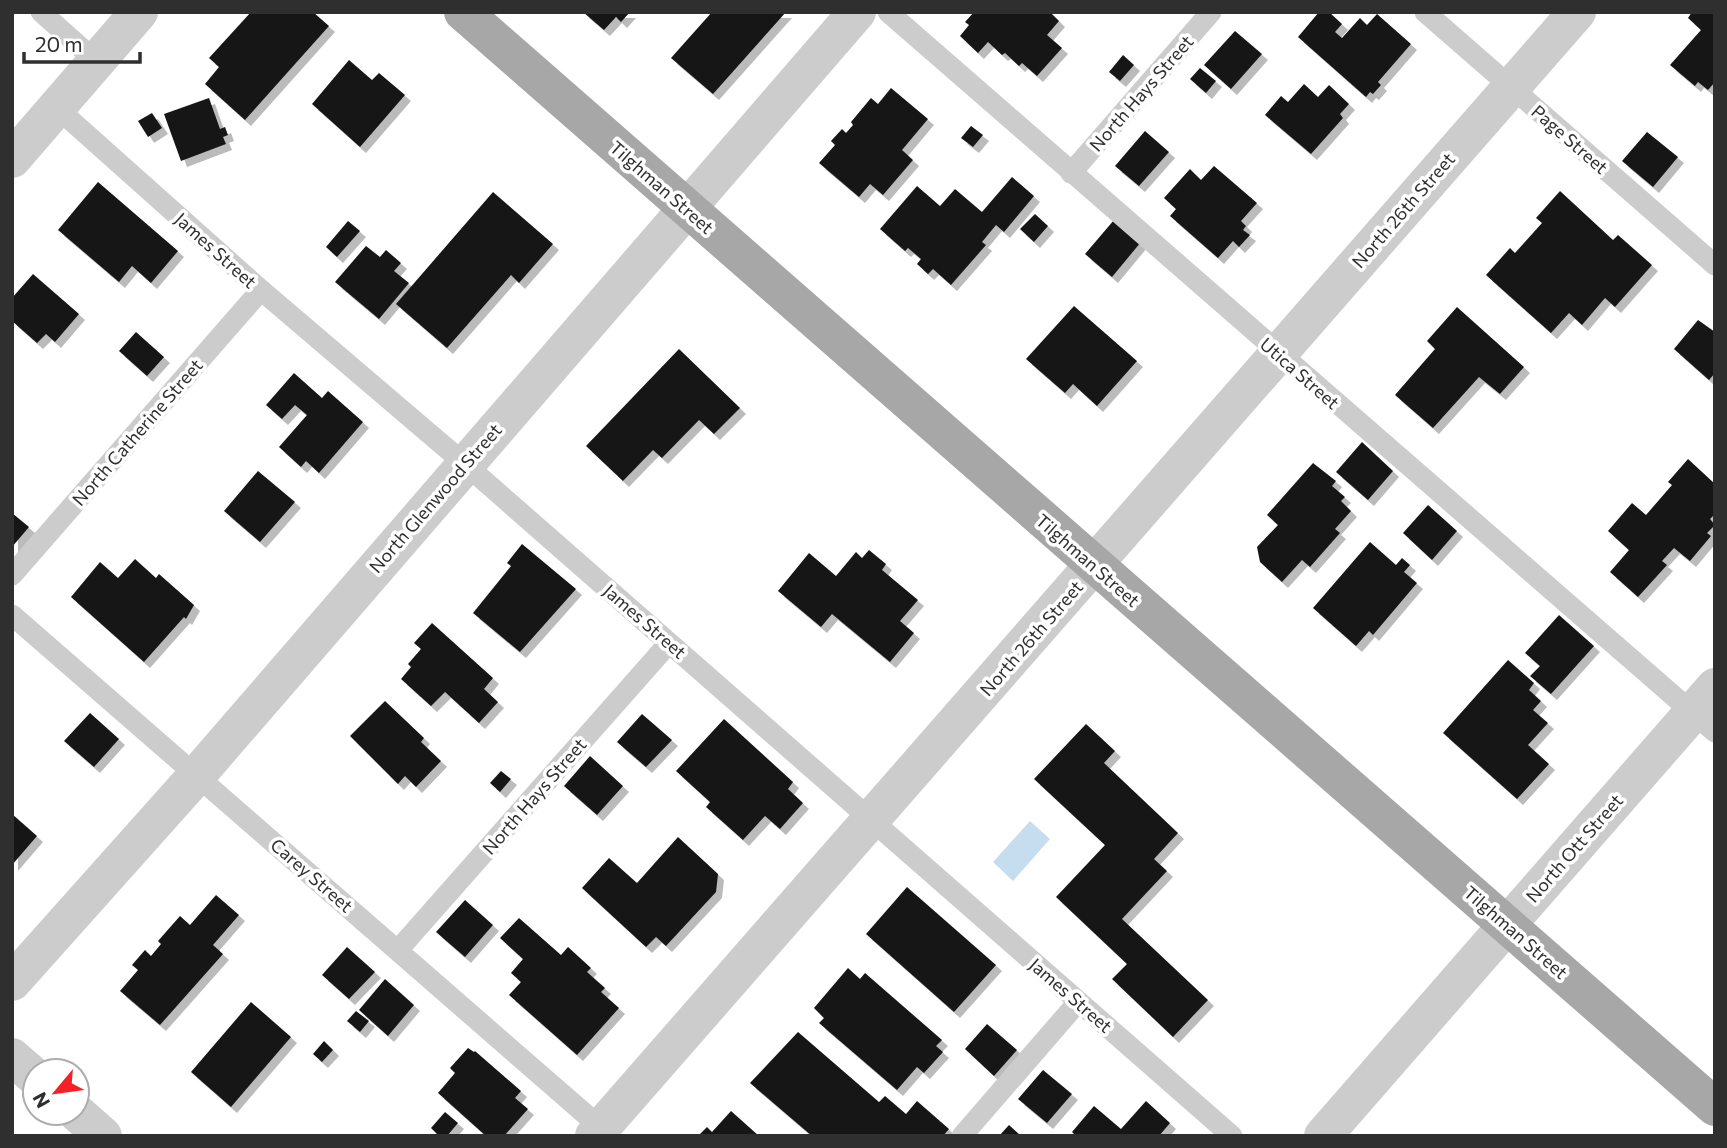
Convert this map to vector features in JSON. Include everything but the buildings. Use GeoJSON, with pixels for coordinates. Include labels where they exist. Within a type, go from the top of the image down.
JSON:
{"type":"FeatureCollection","features":[{"type":"Feature","properties":{"kind":"main road","name":"Tilghman Street"},"geometry":{"type":"LineString","coordinates":[[463,12],[1715,1107]]}},
{"type":"Feature","properties":{"kind":"street"},"geometry":{"type":"LineString","coordinates":[[12,159],[139,12]]}},
{"type":"Feature","properties":{"kind":"street","name":"North Glenwood Street"},"geometry":{"type":"LineString","coordinates":[[12,982],[197,775],[857,12]]}},
{"type":"Feature","properties":{"kind":"street","name":"North 26th Street"},"geometry":{"type":"LineString","coordinates":[[602,1133],[1577,12]]}},
{"type":"Feature","properties":{"kind":"street","name":"North Ott Street"},"geometry":{"type":"LineString","coordinates":[[1323,1136],[1507,925],[1707,711]]}},
{"type":"Feature","properties":{"kind":"lane"},"geometry":{"type":"LineString","coordinates":[[41,12],[96,61]]}},
{"type":"Feature","properties":{"kind":"lane","name":"Utica Street"},"geometry":{"type":"LineString","coordinates":[[888,12],[1277,354],[1707,711]]}},
{"type":"Feature","properties":{"kind":"lane","name":"North Hays Street"},"geometry":{"type":"LineString","coordinates":[[1071,173],[1211,12]]}},
{"type":"Feature","properties":{"kind":"lane","name":"Page Street"},"geometry":{"type":"LineString","coordinates":[[1425,12],[1715,265]]}},
{"type":"Feature","properties":{"kind":"lane","name":"James Street"},"geometry":{"type":"LineString","coordinates":[[57,108],[261,290],[465,464],[1232,1136]]}},
{"type":"Feature","properties":{"kind":"lane","name":"North Catherine Street"},"geometry":{"type":"LineString","coordinates":[[12,575],[261,290]]}},
{"type":"Feature","properties":{"kind":"lane","name":"Carey Street"},"geometry":{"type":"LineString","coordinates":[[12,615],[398,950],[602,1133]]}},
{"type":"Feature","properties":{"kind":"lane","name":"North Hays Street"},"geometry":{"type":"LineString","coordinates":[[398,950],[669,643]]}},
{"type":"Feature","properties":{"kind":"lane"},"geometry":{"type":"LineString","coordinates":[[962,1136],[1078,1002]]}},
{"type":"Feature","properties":{"kind":"water"},"geometry":{"type":"Polygon","coordinates":[[[1030,821],[1050,839],[1013,881],[993,862],[1030,821]]]}}]}
